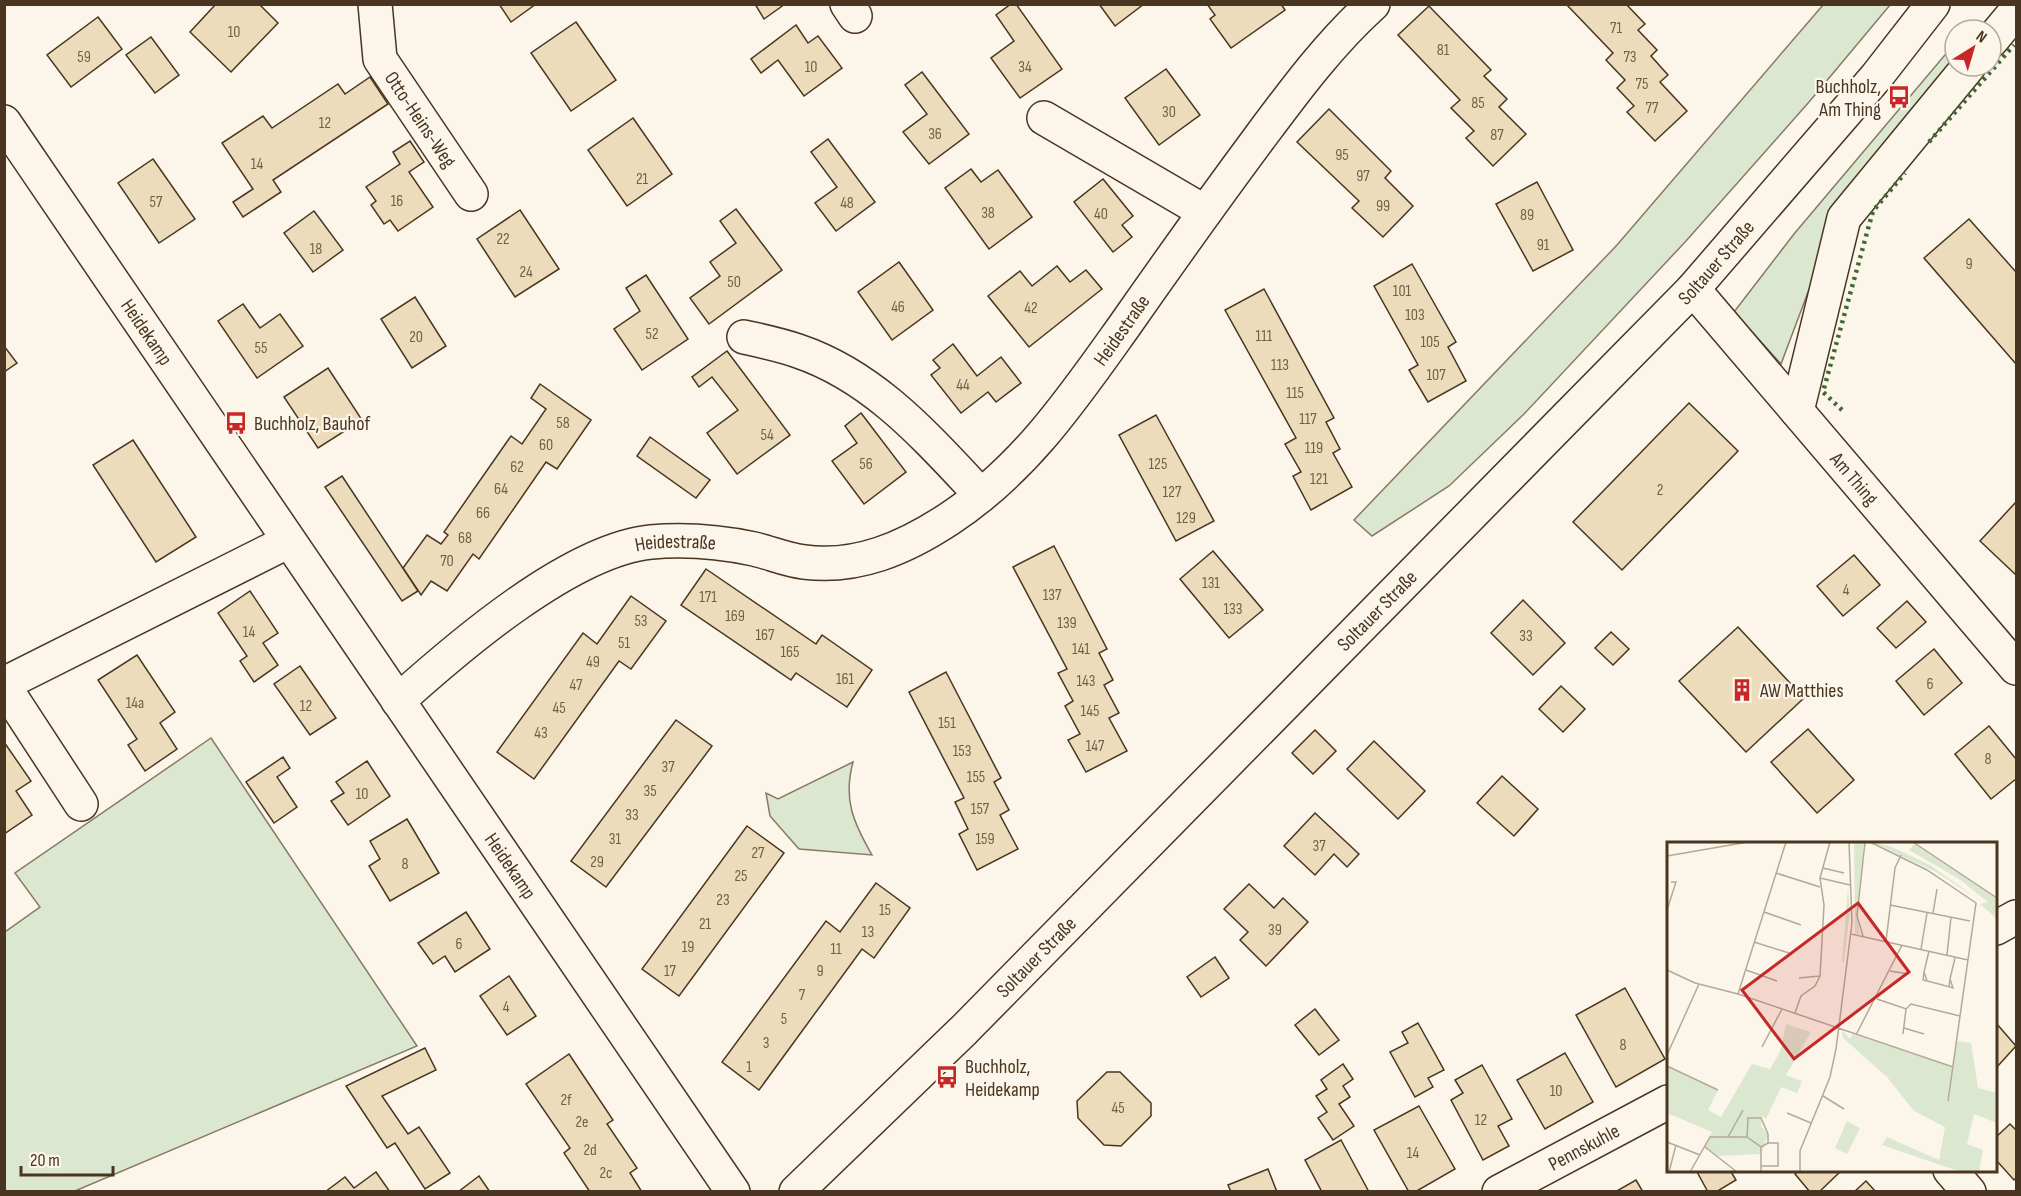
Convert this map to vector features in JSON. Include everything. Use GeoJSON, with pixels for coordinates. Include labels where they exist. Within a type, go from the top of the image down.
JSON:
{"type":"FeatureCollection","features":[{"type":"Feature","properties":{"kind":"street","name":"Otto-Heins-Weg"},"geometry":{"type":"LineString","coordinates":[[375,4],[380,59],[471,194]]}},
{"type":"Feature","properties":{"kind":"street","name":"Soltauer Straße"},"geometry":{"type":"LineString","coordinates":[[796,1191],[964,1029],[1693,289],[1877,76],[1933,4]]}},
{"type":"Feature","properties":{"kind":"street","name":"Heidestraße"},"geometry":{"type":"LineString","coordinates":[[398,701],[451,654],[495,620],[577,568],[614,552],[649,542],[697,542],[751,549],[804,562],[845,563],[879,556],[911,543],[981,495],[1028,452],[1061,417],[1205,212],[1356,10]]}},
{"type":"Feature","properties":{"kind":"street"},"geometry":{"type":"LineString","coordinates":[[2003,27],[2016,11]]}},
{"type":"Feature","properties":{"kind":"street"},"geometry":{"type":"LineString","coordinates":[[1797,411],[1844,218],[1959,78]]}},
{"type":"Feature","properties":{"kind":"street"},"geometry":{"type":"LineString","coordinates":[[1044,118],[1205,212]]}},
{"type":"Feature","properties":{"kind":"street","name":"Heidekamp"},"geometry":{"type":"LineString","coordinates":[[4,122],[733,1191]]}},
{"type":"Feature","properties":{"kind":"street","name":"Am Thing"},"geometry":{"type":"LineString","coordinates":[[1693,289],[2016,667]]}},
{"type":"Feature","properties":{"kind":"street"},"geometry":{"type":"LineString","coordinates":[[744,337],[799,351],[860,381],[906,416],[981,495]]}},
{"type":"Feature","properties":{"kind":"street"},"geometry":{"type":"LineString","coordinates":[[81,804],[4,685],[289,541]]}},
{"type":"Feature","properties":{"kind":"street"},"geometry":{"type":"LineString","coordinates":[[1997,927],[2016,917]]}},
{"type":"Feature","properties":{"kind":"street","name":"Pennskuhle"},"geometry":{"type":"LineString","coordinates":[[1499,1191],[1667,1102]]}},
{"type":"Feature","properties":{"kind":"street"},"geometry":{"type":"LineString","coordinates":[[1952,1172],[1969,1191]]}},
{"type":"Feature","properties":{"kind":"green space"},"geometry":{"type":"Polygon","coordinates":[[[1823,5],[1890,5],[1809,102],[1686,241],[1524,414],[1449,486],[1372,536],[1354,520],[1617,245],[1823,5]]]}},
{"type":"Feature","properties":{"kind":"green space"},"geometry":{"type":"Polygon","coordinates":[[[1943,57],[1943,78],[1946,78],[1834,223],[1781,364],[1734,312],[1794,234],[1943,57]]]}},
{"type":"Feature","properties":{"kind":"green space"},"geometry":{"type":"Polygon","coordinates":[[[211,738],[417,1046],[75,1191],[5,1191],[5,932],[40,907],[15,873],[211,738]]]}},
{"type":"Feature","properties":{"kind":"green space"},"geometry":{"type":"Polygon","coordinates":[[[853,762],[849,788],[852,810],[872,855],[799,849],[770,816],[766,793],[778,799],[853,762]]]}},
{"type":"Feature","properties":{"kind":"building"},"geometry":{"type":"Polygon","coordinates":[[[216,4],[259,4],[278,23],[231,72],[190,32],[216,4]]]}},
{"type":"Feature","properties":{"kind":"building"},"geometry":{"type":"Polygon","coordinates":[[[499,4],[536,4],[511,22],[499,4]]]}},
{"type":"Feature","properties":{"kind":"building"},"geometry":{"type":"Polygon","coordinates":[[[755,4],[785,4],[764,19],[755,4]]]}},
{"type":"Feature","properties":{"kind":"building"},"geometry":{"type":"Polygon","coordinates":[[[1011,4],[1016,4],[1062,69],[1020,98],[991,58],[1014,41],[996,15],[1011,4]]]}},
{"type":"Feature","properties":{"kind":"building"},"geometry":{"type":"Polygon","coordinates":[[[1099,4],[1144,4],[1115,26],[1099,4]]]}},
{"type":"Feature","properties":{"kind":"building"},"geometry":{"type":"Polygon","coordinates":[[[1207,4],[1281,4],[1285,10],[1231,48],[1210,19],[1215,15],[1207,4]]]}},
{"type":"Feature","properties":{"kind":"building"},"geometry":{"type":"Polygon","coordinates":[[[1566,4],[1626,4],[1645,24],[1638,30],[1657,50],[1651,56],[1668,75],[1660,82],[1687,111],[1655,141],[1627,112],[1634,106],[1617,88],[1625,80],[1606,60],[1613,53],[1566,4]]]}},
{"type":"Feature","properties":{"kind":"building"},"geometry":{"type":"Polygon","coordinates":[[[1429,6],[1491,70],[1484,76],[1507,99],[1499,107],[1526,134],[1493,166],[1466,138],[1474,131],[1451,108],[1460,100],[1398,35],[1429,6]]]}},
{"type":"Feature","properties":{"kind":"building"},"geometry":{"type":"Polygon","coordinates":[[[98,17],[122,49],[71,87],[47,55],[98,17]]]}},
{"type":"Feature","properties":{"kind":"building"},"geometry":{"type":"Polygon","coordinates":[[[576,22],[616,80],[571,111],[531,53],[576,22]]]}},
{"type":"Feature","properties":{"kind":"building"},"geometry":{"type":"Polygon","coordinates":[[[796,25],[808,43],[818,36],[842,68],[804,96],[778,60],[761,73],[751,59],[796,25]]]}},
{"type":"Feature","properties":{"kind":"building"},"geometry":{"type":"Polygon","coordinates":[[[151,37],[179,75],[155,93],[126,55],[151,37]]]}},
{"type":"Feature","properties":{"kind":"building"},"geometry":{"type":"Polygon","coordinates":[[[1166,69],[1200,115],[1159,145],[1125,98],[1166,69]]]}},
{"type":"Feature","properties":{"kind":"building"},"geometry":{"type":"Polygon","coordinates":[[[922,72],[969,134],[929,164],[903,132],[927,114],[905,85],[922,72]]]}},
{"type":"Feature","properties":{"kind":"building"},"geometry":{"type":"Polygon","coordinates":[[[370,77],[388,104],[273,180],[281,192],[243,217],[233,202],[253,189],[222,143],[263,116],[272,128],[338,84],[345,94],[370,77]]]}},
{"type":"Feature","properties":{"kind":"building"},"geometry":{"type":"Polygon","coordinates":[[[1329,109],[1391,171],[1385,178],[1413,206],[1383,237],[1352,208],[1359,201],[1297,142],[1329,109]]]}},
{"type":"Feature","properties":{"kind":"building"},"geometry":{"type":"Polygon","coordinates":[[[633,118],[672,174],[627,206],[588,150],[633,118]]]}},
{"type":"Feature","properties":{"kind":"building"},"geometry":{"type":"Polygon","coordinates":[[[828,139],[875,202],[836,231],[815,203],[837,187],[811,152],[828,139]]]}},
{"type":"Feature","properties":{"kind":"building"},"geometry":{"type":"Polygon","coordinates":[[[410,141],[424,162],[409,172],[433,207],[398,231],[390,220],[384,224],[371,205],[376,201],[366,187],[400,164],[393,152],[410,141]]]}},
{"type":"Feature","properties":{"kind":"building"},"geometry":{"type":"Polygon","coordinates":[[[153,159],[195,219],[159,243],[118,183],[153,159]]]}},
{"type":"Feature","properties":{"kind":"building"},"geometry":{"type":"Polygon","coordinates":[[[971,169],[981,182],[998,170],[1032,217],[989,249],[945,188],[971,169]]]}},
{"type":"Feature","properties":{"kind":"building"},"geometry":{"type":"Polygon","coordinates":[[[1103,179],[1133,216],[1122,225],[1132,237],[1113,252],[1074,202],[1103,179]]]}},
{"type":"Feature","properties":{"kind":"building"},"geometry":{"type":"Polygon","coordinates":[[[1537,182],[1573,250],[1533,271],[1496,204],[1537,182]]]}},
{"type":"Feature","properties":{"kind":"building"},"geometry":{"type":"Polygon","coordinates":[[[736,209],[782,270],[709,324],[690,298],[720,276],[710,262],[736,243],[720,221],[736,209]]]}},
{"type":"Feature","properties":{"kind":"building"},"geometry":{"type":"Polygon","coordinates":[[[520,210],[559,269],[515,297],[477,239],[520,210]]]}},
{"type":"Feature","properties":{"kind":"building"},"geometry":{"type":"Polygon","coordinates":[[[314,211],[343,250],[313,272],[284,233],[314,211]]]}},
{"type":"Feature","properties":{"kind":"building"},"geometry":{"type":"Polygon","coordinates":[[[1969,219],[2016,272],[2016,364],[1924,258],[1969,219]]]}},
{"type":"Feature","properties":{"kind":"building"},"geometry":{"type":"Polygon","coordinates":[[[899,262],[933,310],[892,340],[858,292],[899,262]]]}},
{"type":"Feature","properties":{"kind":"building"},"geometry":{"type":"Polygon","coordinates":[[[1412,264],[1456,342],[1448,347],[1466,381],[1428,402],[1409,370],[1418,365],[1374,286],[1412,264]]]}},
{"type":"Feature","properties":{"kind":"building"},"geometry":{"type":"Polygon","coordinates":[[[1057,266],[1070,282],[1086,270],[1102,289],[1029,347],[988,296],[1020,271],[1032,286],[1057,266]]]}},
{"type":"Feature","properties":{"kind":"building"},"geometry":{"type":"Polygon","coordinates":[[[646,275],[688,339],[642,370],[614,329],[640,311],[626,288],[646,275]]]}},
{"type":"Feature","properties":{"kind":"building"},"geometry":{"type":"Polygon","coordinates":[[[1264,289],[1334,418],[1326,422],[1340,449],[1333,453],[1352,487],[1311,510],[1293,476],[1301,472],[1285,444],[1296,438],[1225,310],[1264,289]]]}},
{"type":"Feature","properties":{"kind":"building"},"geometry":{"type":"Polygon","coordinates":[[[415,297],[446,346],[412,368],[381,319],[415,297]]]}},
{"type":"Feature","properties":{"kind":"building"},"geometry":{"type":"Polygon","coordinates":[[[243,304],[260,328],[280,314],[303,346],[257,378],[218,321],[243,304]]]}},
{"type":"Feature","properties":{"kind":"building"},"geometry":{"type":"Polygon","coordinates":[[[953,344],[977,376],[1001,357],[1021,383],[996,402],[988,392],[961,413],[931,375],[940,368],[933,360],[953,344]]]}},
{"type":"Feature","properties":{"kind":"building"},"geometry":{"type":"Polygon","coordinates":[[[4,346],[17,363],[4,372],[4,346]]]}},
{"type":"Feature","properties":{"kind":"building"},"geometry":{"type":"Polygon","coordinates":[[[727,351],[790,435],[737,474],[707,433],[738,410],[712,377],[699,387],[692,377],[727,351]]]}},
{"type":"Feature","properties":{"kind":"building"},"geometry":{"type":"Polygon","coordinates":[[[328,368],[362,420],[318,448],[284,397],[328,368]]]}},
{"type":"Feature","properties":{"kind":"building"},"geometry":{"type":"Polygon","coordinates":[[[540,384],[591,420],[557,469],[546,462],[479,559],[473,554],[447,591],[431,581],[421,595],[403,568],[427,535],[441,544],[448,535],[444,532],[511,436],[522,444],[546,409],[531,398],[540,384]]]}},
{"type":"Feature","properties":{"kind":"building"},"geometry":{"type":"Polygon","coordinates":[[[1689,403],[1738,451],[1622,570],[1573,522],[1689,403]]]}},
{"type":"Feature","properties":{"kind":"building"},"geometry":{"type":"Polygon","coordinates":[[[861,413],[906,472],[864,504],[832,461],[857,443],[845,426],[861,413]]]}},
{"type":"Feature","properties":{"kind":"building"},"geometry":{"type":"Polygon","coordinates":[[[1156,415],[1214,521],[1176,541],[1119,435],[1156,415]]]}},
{"type":"Feature","properties":{"kind":"building"},"geometry":{"type":"Polygon","coordinates":[[[650,437],[710,480],[696,498],[637,456],[650,437]]]}},
{"type":"Feature","properties":{"kind":"building"},"geometry":{"type":"Polygon","coordinates":[[[133,440],[196,537],[156,562],[93,465],[133,440]]]}},
{"type":"Feature","properties":{"kind":"building"},"geometry":{"type":"Polygon","coordinates":[[[342,476],[418,591],[402,601],[325,487],[342,476]]]}},
{"type":"Feature","properties":{"kind":"building"},"geometry":{"type":"Polygon","coordinates":[[[2016,502],[2016,575],[1980,541],[2016,502]]]}},
{"type":"Feature","properties":{"kind":"building"},"geometry":{"type":"Polygon","coordinates":[[[1054,546],[1107,649],[1099,653],[1113,680],[1104,685],[1119,713],[1109,718],[1127,751],[1086,772],[1068,740],[1080,734],[1065,706],[1073,701],[1058,673],[1067,669],[1013,567],[1054,546]]]}},
{"type":"Feature","properties":{"kind":"building"},"geometry":{"type":"Polygon","coordinates":[[[1213,551],[1263,610],[1229,638],[1180,579],[1213,551]]]}},
{"type":"Feature","properties":{"kind":"building"},"geometry":{"type":"Polygon","coordinates":[[[1854,555],[1880,585],[1843,616],[1817,586],[1854,555]]]}},
{"type":"Feature","properties":{"kind":"building"},"geometry":{"type":"Polygon","coordinates":[[[706,569],[816,644],[822,635],[872,670],[847,707],[796,673],[791,680],[681,605],[706,569]]]}},
{"type":"Feature","properties":{"kind":"building"},"geometry":{"type":"Polygon","coordinates":[[[250,591],[278,633],[263,643],[278,665],[254,682],[240,661],[247,656],[218,613],[250,591]]]}},
{"type":"Feature","properties":{"kind":"building"},"geometry":{"type":"Polygon","coordinates":[[[631,596],[666,621],[631,669],[619,661],[534,779],[497,752],[583,633],[597,644],[631,596]]]}},
{"type":"Feature","properties":{"kind":"building"},"geometry":{"type":"Polygon","coordinates":[[[1523,600],[1565,643],[1533,675],[1491,633],[1523,600]]]}},
{"type":"Feature","properties":{"kind":"building"},"geometry":{"type":"Polygon","coordinates":[[[1907,601],[1926,622],[1896,648],[1877,628],[1907,601]]]}},
{"type":"Feature","properties":{"kind":"building","name":"AW Matthies"},"geometry":{"type":"Polygon","coordinates":[[[1738,627],[1804,698],[1746,752],[1679,681],[1738,627]]]}},
{"type":"Feature","properties":{"kind":"building"},"geometry":{"type":"Polygon","coordinates":[[[1611,632],[1629,649],[1613,665],[1595,648],[1611,632]]]}},
{"type":"Feature","properties":{"kind":"building"},"geometry":{"type":"Polygon","coordinates":[[[1934,649],[1962,683],[1924,715],[1896,681],[1934,649]]]}},
{"type":"Feature","properties":{"kind":"building"},"geometry":{"type":"Polygon","coordinates":[[[137,655],[175,712],[160,723],[177,749],[145,771],[128,745],[137,739],[98,680],[137,655]]]}},
{"type":"Feature","properties":{"kind":"building"},"geometry":{"type":"Polygon","coordinates":[[[300,666],[336,718],[310,735],[274,684],[300,666]]]}},
{"type":"Feature","properties":{"kind":"building"},"geometry":{"type":"Polygon","coordinates":[[[946,672],[1001,778],[994,782],[1009,810],[1000,815],[1018,849],[977,870],[959,834],[968,829],[955,802],[964,798],[909,692],[946,672]]]}},
{"type":"Feature","properties":{"kind":"building"},"geometry":{"type":"Polygon","coordinates":[[[1561,686],[1585,709],[1563,732],[1539,709],[1561,686]]]}},
{"type":"Feature","properties":{"kind":"building"},"geometry":{"type":"Polygon","coordinates":[[[676,720],[712,746],[606,887],[571,861],[676,720]]]}},
{"type":"Feature","properties":{"kind":"building"},"geometry":{"type":"Polygon","coordinates":[[[1989,726],[2016,759],[2016,779],[1991,799],[1955,754],[1989,726]]]}},
{"type":"Feature","properties":{"kind":"building"},"geometry":{"type":"Polygon","coordinates":[[[1808,729],[1854,780],[1817,813],[1771,762],[1808,729]]]}},
{"type":"Feature","properties":{"kind":"building"},"geometry":{"type":"Polygon","coordinates":[[[1315,730],[1336,751],[1313,774],[1292,753],[1315,730]]]}},
{"type":"Feature","properties":{"kind":"building"},"geometry":{"type":"Polygon","coordinates":[[[1374,741],[1425,791],[1398,819],[1347,769],[1374,741]]]}},
{"type":"Feature","properties":{"kind":"building"},"geometry":{"type":"Polygon","coordinates":[[[4,742],[31,781],[16,791],[32,815],[4,834],[4,742]]]}},
{"type":"Feature","properties":{"kind":"building"},"geometry":{"type":"Polygon","coordinates":[[[283,757],[290,768],[277,777],[297,807],[274,823],[246,782],[283,757]]]}},
{"type":"Feature","properties":{"kind":"building"},"geometry":{"type":"Polygon","coordinates":[[[367,761],[390,796],[348,825],[331,801],[344,793],[336,782],[367,761]]]}},
{"type":"Feature","properties":{"kind":"building"},"geometry":{"type":"Polygon","coordinates":[[[1502,776],[1538,809],[1514,836],[1477,803],[1502,776]]]}},
{"type":"Feature","properties":{"kind":"building"},"geometry":{"type":"Polygon","coordinates":[[[1315,813],[1359,854],[1347,867],[1334,854],[1315,875],[1284,846],[1315,813]]]}},
{"type":"Feature","properties":{"kind":"building"},"geometry":{"type":"Polygon","coordinates":[[[407,819],[439,873],[390,901],[369,866],[380,859],[370,841],[407,819]]]}},
{"type":"Feature","properties":{"kind":"building"},"geometry":{"type":"Polygon","coordinates":[[[747,826],[784,853],[679,996],[642,969],[747,826]]]}},
{"type":"Feature","properties":{"kind":"building"},"geometry":{"type":"Polygon","coordinates":[[[876,883],[910,908],[874,958],[862,949],[759,1090],[722,1062],[826,921],[840,932],[876,883]]]}},
{"type":"Feature","properties":{"kind":"building"},"geometry":{"type":"Polygon","coordinates":[[[1249,884],[1274,908],[1283,898],[1308,922],[1266,966],[1240,940],[1248,932],[1224,909],[1249,884]]]}},
{"type":"Feature","properties":{"kind":"building"},"geometry":{"type":"Polygon","coordinates":[[[466,912],[490,949],[455,972],[445,956],[433,964],[418,943],[466,912]]]}},
{"type":"Feature","properties":{"kind":"building"},"geometry":{"type":"Polygon","coordinates":[[[1215,957],[1229,978],[1201,997],[1187,977],[1215,957]]]}},
{"type":"Feature","properties":{"kind":"building"},"geometry":{"type":"Polygon","coordinates":[[[509,976],[536,1016],[507,1035],[480,996],[509,976]]]}},
{"type":"Feature","properties":{"kind":"building"},"geometry":{"type":"Polygon","coordinates":[[[1625,988],[1665,1059],[1616,1087],[1576,1015],[1625,988]]]}},
{"type":"Feature","properties":{"kind":"building"},"geometry":{"type":"Polygon","coordinates":[[[1315,1009],[1339,1040],[1319,1055],[1295,1025],[1315,1009]]]}},
{"type":"Feature","properties":{"kind":"building"},"geometry":{"type":"Polygon","coordinates":[[[1418,1023],[1444,1070],[1428,1078],[1433,1087],[1415,1097],[1390,1052],[1408,1043],[1402,1032],[1418,1023]]]}},
{"type":"Feature","properties":{"kind":"building"},"geometry":{"type":"Polygon","coordinates":[[[1997,1024],[2016,1046],[1997,1067],[1997,1024]]]}},
{"type":"Feature","properties":{"kind":"building"},"geometry":{"type":"Polygon","coordinates":[[[425,1048],[436,1070],[382,1096],[408,1134],[419,1127],[450,1173],[425,1189],[395,1143],[387,1148],[346,1086],[425,1048]]]}},
{"type":"Feature","properties":{"kind":"building"},"geometry":{"type":"Polygon","coordinates":[[[1565,1053],[1593,1102],[1545,1129],[1517,1080],[1565,1053]]]}},
{"type":"Feature","properties":{"kind":"building"},"geometry":{"type":"Polygon","coordinates":[[[569,1054],[613,1120],[607,1124],[637,1168],[630,1173],[642,1192],[590,1192],[564,1153],[570,1148],[526,1084],[569,1054]]]}},
{"type":"Feature","properties":{"kind":"building"},"geometry":{"type":"Polygon","coordinates":[[[1343,1064],[1353,1079],[1343,1086],[1350,1097],[1339,1104],[1354,1126],[1333,1140],[1318,1118],[1327,1112],[1316,1096],[1327,1089],[1321,1080],[1343,1064]]]}},
{"type":"Feature","properties":{"kind":"building"},"geometry":{"type":"Polygon","coordinates":[[[1482,1065],[1512,1119],[1498,1126],[1509,1146],[1483,1160],[1451,1100],[1463,1093],[1455,1080],[1482,1065]]]}},
{"type":"Feature","properties":{"kind":"building"},"geometry":{"type":"Polygon","coordinates":[[[1107,1072],[1120,1072],[1151,1103],[1151,1116],[1121,1146],[1104,1145],[1078,1118],[1077,1101],[1107,1072]]]}},
{"type":"Feature","properties":{"kind":"building"},"geometry":{"type":"Polygon","coordinates":[[[1419,1106],[1455,1169],[1415,1192],[1409,1192],[1374,1130],[1419,1106]]]}},
{"type":"Feature","properties":{"kind":"building"},"geometry":{"type":"Polygon","coordinates":[[[2010,1124],[2016,1130],[2016,1178],[2014,1180],[1997,1161],[1997,1136],[2010,1124]]]}},
{"type":"Feature","properties":{"kind":"building"},"geometry":{"type":"Polygon","coordinates":[[[1341,1140],[1369,1192],[1322,1192],[1305,1160],[1341,1140]]]}},
{"type":"Feature","properties":{"kind":"building"},"geometry":{"type":"Polygon","coordinates":[[[1268,1169],[1277,1192],[1231,1192],[1228,1185],[1268,1169]]]}},
{"type":"Feature","properties":{"kind":"building"},"geometry":{"type":"Polygon","coordinates":[[[376,1172],[390,1192],[325,1192],[345,1177],[354,1188],[376,1172]]]}},
{"type":"Feature","properties":{"kind":"building"},"geometry":{"type":"Polygon","coordinates":[[[1697,1172],[1731,1172],[1736,1180],[1716,1192],[1708,1192],[1697,1172]]]}},
{"type":"Feature","properties":{"kind":"building"},"geometry":{"type":"Polygon","coordinates":[[[1797,1172],[1840,1172],[1819,1192],[1810,1192],[1795,1174],[1797,1172]]]}},
{"type":"Feature","properties":{"kind":"building"},"geometry":{"type":"Polygon","coordinates":[[[479,1176],[490,1192],[458,1192],[479,1176]]]}},
{"type":"Feature","properties":{"kind":"building"},"geometry":{"type":"Polygon","coordinates":[[[1636,1180],[1643,1192],[1615,1192],[1636,1180]]]}},
{"type":"Feature","properties":{"kind":"building"},"geometry":{"type":"Polygon","coordinates":[[[1866,1181],[1876,1192],[1854,1192],[1866,1181]]]}},
{"type":"Feature","properties":{"kind":"hedge"},"geometry":{"type":"LineString","coordinates":[[1929,142],[2014,45]]}},
{"type":"Feature","properties":{"kind":"hedge"},"geometry":{"type":"LineString","coordinates":[[1842,410],[1823,392],[1873,211],[1905,173]]}},
{"type":"Feature","properties":{"kind":"place","name":"Buchholz, Am Thing"},"geometry":{"type":"Point","coordinates":[1899,97]}},
{"type":"Feature","properties":{"kind":"place","name":"Buchholz, Bauhof"},"geometry":{"type":"Point","coordinates":[236,423]}},
{"type":"Feature","properties":{"kind":"place","name":"AW Matthies"},"geometry":{"type":"Point","coordinates":[1742,690]}},
{"type":"Feature","properties":{"kind":"place","name":"Buchholz, Heidekamp"},"geometry":{"type":"Point","coordinates":[947,1077]}}]}
